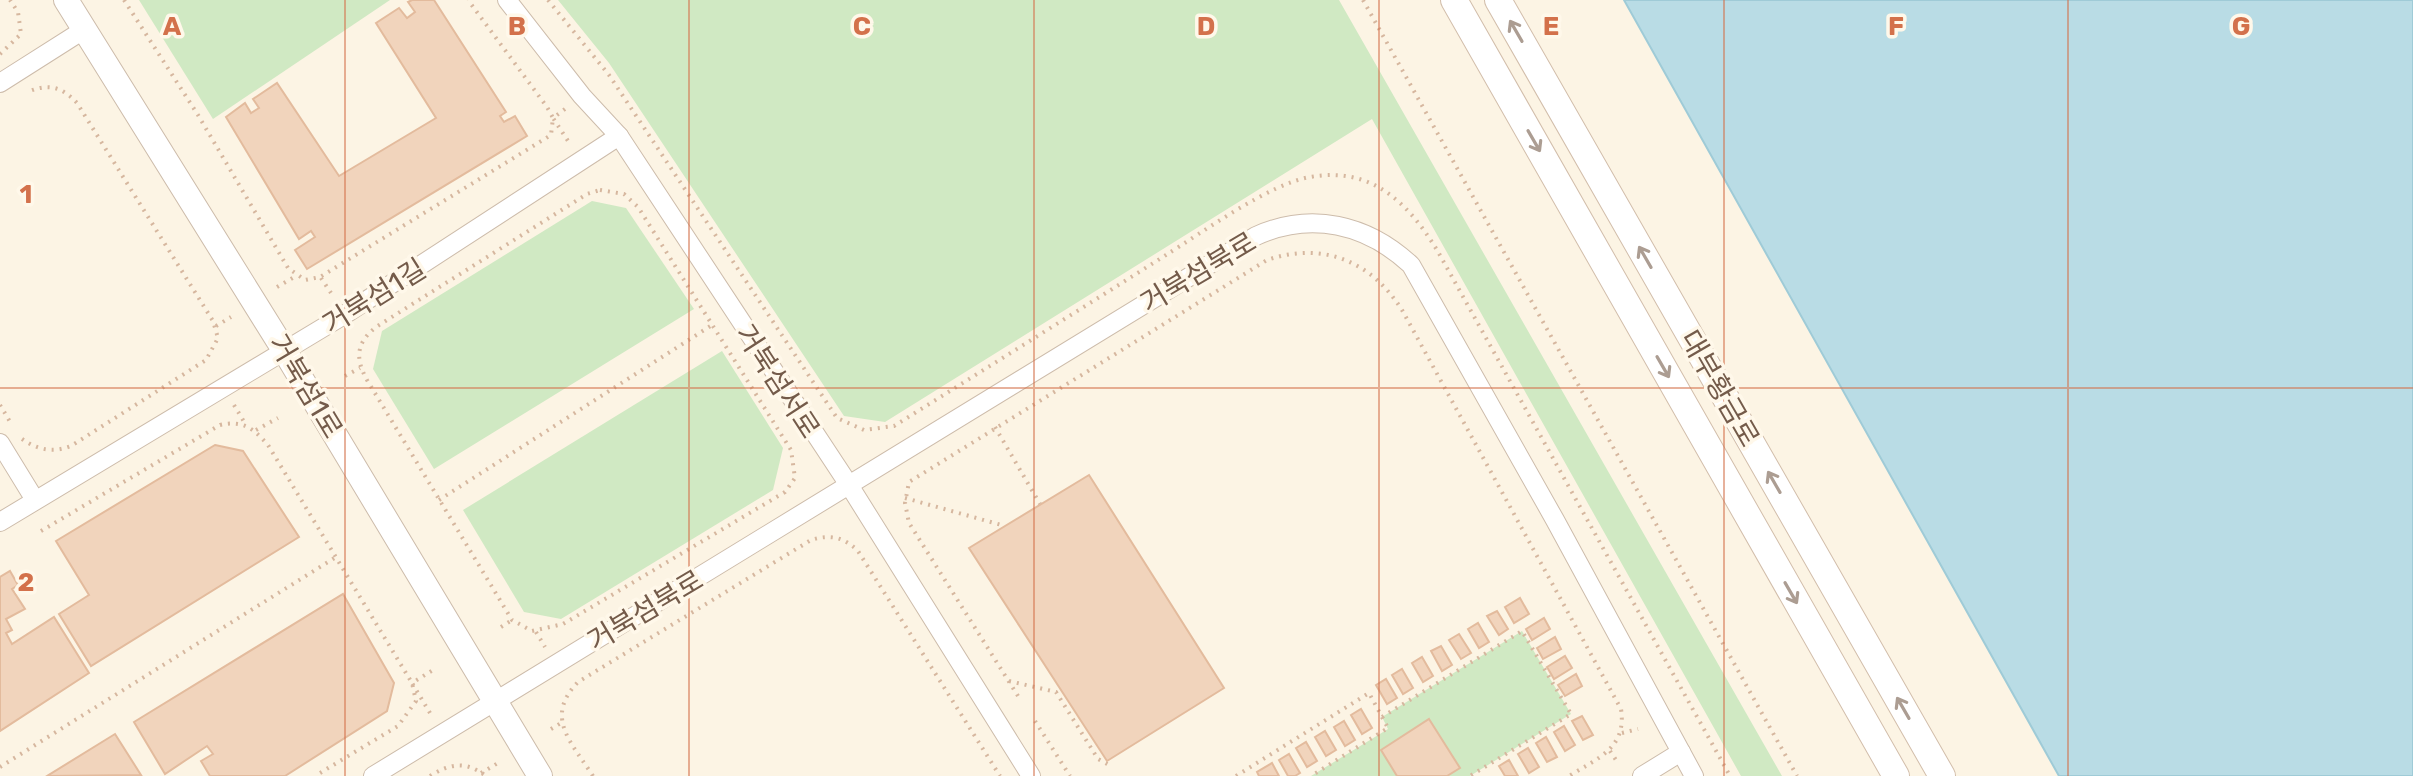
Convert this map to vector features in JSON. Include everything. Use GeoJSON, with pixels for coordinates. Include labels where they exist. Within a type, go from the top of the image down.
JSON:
{"type":"FeatureCollection","features":[{"type":"Feature","properties":{"kind":"main road","name":"대부황금로"},"geometry":{"type":"LineString","coordinates":[[1454,0],[1896,776]]}},
{"type":"Feature","properties":{"kind":"main road","name":"대부황금로"},"geometry":{"type":"LineString","coordinates":[[1498,0],[1942,776]]}},
{"type":"Feature","properties":{"kind":"street","name":"거북섬1로"},"geometry":{"type":"LineString","coordinates":[[66,0],[284,350],[540,776]]}},
{"type":"Feature","properties":{"kind":"street","name":"거북섬서로"},"geometry":{"type":"LineString","coordinates":[[507,0],[582,96],[619,136],[849,485],[1031,776]]}},
{"type":"Feature","properties":{"kind":"street"},"geometry":{"type":"LineString","coordinates":[[0,83],[85,29]]}},
{"type":"Feature","properties":{"kind":"street","name":"거북섬1길"},"geometry":{"type":"LineString","coordinates":[[0,522],[358,307],[619,136]]}},
{"type":"Feature","properties":{"kind":"street","name":"거북섬북로"},"geometry":{"type":"LineString","coordinates":[[373,776],[1256,236],[1281,224],[1316,221],[1352,228],[1394,249],[1411,265],[1694,776]]}},
{"type":"Feature","properties":{"kind":"street"},"geometry":{"type":"LineString","coordinates":[[0,443],[35,500]]}},
{"type":"Feature","properties":{"kind":"street"},"geometry":{"type":"LineString","coordinates":[[1642,776],[1681,752]]}},
{"type":"Feature","properties":{"kind":"path"},"geometry":{"type":"LineString","coordinates":[[10,0],[18,12],[21,34],[27,44]]}},
{"type":"Feature","properties":{"kind":"path"},"geometry":{"type":"LineString","coordinates":[[124,0],[296,276],[305,280],[320,277],[537,147],[551,135],[553,118],[565,109]]}},
{"type":"Feature","properties":{"kind":"path"},"geometry":{"type":"LineString","coordinates":[[468,0],[570,144]]}},
{"type":"Feature","properties":{"kind":"path"},"geometry":{"type":"LineString","coordinates":[[548,0],[609,75],[665,164],[837,418],[856,429],[874,431],[894,426],[1199,234],[1289,183],[1311,177],[1333,176],[1373,184],[1390,192],[1406,205],[1437,250],[1730,776]]}},
{"type":"Feature","properties":{"kind":"path"},"geometry":{"type":"LineString","coordinates":[[1363,0],[1797,776]]}},
{"type":"Feature","properties":{"kind":"path"},"geometry":{"type":"LineString","coordinates":[[0,54],[21,34]]}},
{"type":"Feature","properties":{"kind":"path"},"geometry":{"type":"LineString","coordinates":[[602,81],[609,75]]}},
{"type":"Feature","properties":{"kind":"path"},"geometry":{"type":"LineString","coordinates":[[0,405],[19,436],[40,448],[51,450],[71,446],[206,360],[216,347],[216,326],[77,103],[55,87],[48,76]]}},
{"type":"Feature","properties":{"kind":"path"},"geometry":{"type":"LineString","coordinates":[[27,92],[55,87]]}},
{"type":"Feature","properties":{"kind":"path"},"geometry":{"type":"LineString","coordinates":[[596,182],[600,190]]}},
{"type":"Feature","properties":{"kind":"path"},"geometry":{"type":"LineString","coordinates":[[361,342],[376,327],[587,194],[600,190],[624,194],[638,207],[791,450],[796,467],[795,478],[785,492],[563,624],[536,632]]}},
{"type":"Feature","properties":{"kind":"path"},"geometry":{"type":"LineString","coordinates":[[1018,696],[909,523],[905,498],[909,482],[1267,260],[1302,252],[1352,261],[1378,279],[1402,310],[1615,696],[1621,709],[1622,733],[1610,751],[1569,776]]}},
{"type":"Feature","properties":{"kind":"path"},"geometry":{"type":"LineString","coordinates":[[277,287],[296,276]]}},
{"type":"Feature","properties":{"kind":"path"},"geometry":{"type":"LineString","coordinates":[[320,277],[333,296]]}},
{"type":"Feature","properties":{"kind":"path"},"geometry":{"type":"LineString","coordinates":[[216,326],[231,317]]}},
{"type":"Feature","properties":{"kind":"path"},"geometry":{"type":"LineString","coordinates":[[439,500],[712,325]]}},
{"type":"Feature","properties":{"kind":"path"},"geometry":{"type":"LineString","coordinates":[[354,332],[361,342],[360,368],[439,500],[512,620],[536,632],[545,647]]}},
{"type":"Feature","properties":{"kind":"path"},"geometry":{"type":"LineString","coordinates":[[206,360],[212,369]]}},
{"type":"Feature","properties":{"kind":"path"},"geometry":{"type":"LineString","coordinates":[[345,376],[360,368]]}},
{"type":"Feature","properties":{"kind":"path"},"geometry":{"type":"LineString","coordinates":[[233,403],[246,425]]}},
{"type":"Feature","properties":{"kind":"path"},"geometry":{"type":"LineString","coordinates":[[255,431],[278,418]]}},
{"type":"Feature","properties":{"kind":"path"},"geometry":{"type":"LineString","coordinates":[[41,531],[207,431],[235,422],[246,425],[268,445],[430,713]]}},
{"type":"Feature","properties":{"kind":"path"},"geometry":{"type":"LineString","coordinates":[[995,427],[1040,504]]}},
{"type":"Feature","properties":{"kind":"path"},"geometry":{"type":"LineString","coordinates":[[30,454],[40,448]]}},
{"type":"Feature","properties":{"kind":"path"},"geometry":{"type":"LineString","coordinates":[[796,467],[805,461]]}},
{"type":"Feature","properties":{"kind":"path"},"geometry":{"type":"LineString","coordinates":[[905,498],[1005,526]]}},
{"type":"Feature","properties":{"kind":"path"},"geometry":{"type":"LineString","coordinates":[[808,534],[811,540]]}},
{"type":"Feature","properties":{"kind":"path"},"geometry":{"type":"LineString","coordinates":[[593,776],[561,723],[561,708],[571,689],[811,540],[828,536],[848,541],[858,551],[1000,776]]}},
{"type":"Feature","properties":{"kind":"path"},"geometry":{"type":"LineString","coordinates":[[848,541],[855,536]]}},
{"type":"Feature","properties":{"kind":"path"},"geometry":{"type":"LineString","coordinates":[[0,767],[336,557]]}},
{"type":"Feature","properties":{"kind":"path"},"geometry":{"type":"LineString","coordinates":[[501,627],[512,620]]}},
{"type":"Feature","properties":{"kind":"path"},"geometry":{"type":"LineString","coordinates":[[1382,717],[1522,631],[1571,714],[1470,776]]}},
{"type":"Feature","properties":{"kind":"path"},"geometry":{"type":"LineString","coordinates":[[412,683],[433,670]]}},
{"type":"Feature","properties":{"kind":"path"},"geometry":{"type":"LineString","coordinates":[[566,681],[571,689]]}},
{"type":"Feature","properties":{"kind":"path"},"geometry":{"type":"LineString","coordinates":[[1009,681],[1056,692],[1098,759],[1103,765],[1109,765]]}},
{"type":"Feature","properties":{"kind":"path"},"geometry":{"type":"LineString","coordinates":[[315,776],[398,726],[416,701],[412,683]]}},
{"type":"Feature","properties":{"kind":"path"},"geometry":{"type":"LineString","coordinates":[[1236,776],[1369,693],[1388,728],[1311,776]]}},
{"type":"Feature","properties":{"kind":"path"},"geometry":{"type":"LineString","coordinates":[[1681,705],[1688,701]]}},
{"type":"Feature","properties":{"kind":"path"},"geometry":{"type":"LineString","coordinates":[[1035,721],[1070,776]]}},
{"type":"Feature","properties":{"kind":"path"},"geometry":{"type":"LineString","coordinates":[[551,729],[561,723]]}},
{"type":"Feature","properties":{"kind":"path"},"geometry":{"type":"LineString","coordinates":[[1622,733],[1638,729]]}},
{"type":"Feature","properties":{"kind":"path"},"geometry":{"type":"LineString","coordinates":[[1610,751],[1618,763]]}},
{"type":"Feature","properties":{"kind":"path"},"geometry":{"type":"LineString","coordinates":[[454,753],[460,764],[484,774],[498,763]]}},
{"type":"Feature","properties":{"kind":"path"},"geometry":{"type":"LineString","coordinates":[[430,776],[460,764]]}},
{"type":"Feature","properties":{"kind":"green space"},"geometry":{"type":"Polygon","coordinates":[[[139,0],[390,0],[213,119],[139,0]]]}},
{"type":"Feature","properties":{"kind":"green space"},"geometry":{"type":"Polygon","coordinates":[[[558,0],[1339,0],[1782,776],[1741,776],[1372,119],[885,422],[844,416],[609,63],[558,0]]]}},
{"type":"Feature","properties":{"kind":"green space"},"geometry":{"type":"Polygon","coordinates":[[[592,201],[626,208],[694,309],[434,469],[373,369],[382,331],[592,201]]]}},
{"type":"Feature","properties":{"kind":"green space"},"geometry":{"type":"Polygon","coordinates":[[[722,351],[783,448],[773,490],[561,619],[524,612],[463,510],[722,351]]]}},
{"type":"Feature","properties":{"kind":"green space"},"geometry":{"type":"Polygon","coordinates":[[[1522,631],[1571,714],[1470,776],[1311,776],[1388,729],[1382,717],[1522,631]]]}},
{"type":"Feature","properties":{"kind":"water"},"geometry":{"type":"Polygon","coordinates":[[[1624,0],[2413,0],[2413,776],[2059,776],[1624,0]]]}},
{"type":"Feature","properties":{"kind":"building"},"geometry":{"type":"Polygon","coordinates":[[[434,0],[506,112],[500,116],[504,122],[515,116],[527,136],[307,269],[295,250],[315,237],[311,231],[299,239],[226,117],[245,103],[251,113],[259,108],[253,99],[277,83],[339,176],[436,118],[376,23],[399,8],[407,18],[415,12],[408,2],[434,0]]]}},
{"type":"Feature","properties":{"kind":"building"},"geometry":{"type":"Polygon","coordinates":[[[215,445],[243,451],[299,537],[91,666],[59,614],[89,595],[56,541],[215,445]]]}},
{"type":"Feature","properties":{"kind":"building"},"geometry":{"type":"Polygon","coordinates":[[[1089,475],[1224,688],[1107,761],[969,548],[1089,475]]]}},
{"type":"Feature","properties":{"kind":"building"},"geometry":{"type":"Polygon","coordinates":[[[10,571],[18,585],[12,589],[25,609],[6,619],[12,630],[6,633],[12,644],[54,617],[89,673],[0,731],[0,577],[10,571]]]}},
{"type":"Feature","properties":{"kind":"building"},"geometry":{"type":"Polygon","coordinates":[[[343,594],[394,683],[387,711],[285,776],[210,776],[201,761],[213,754],[207,746],[165,774],[134,722],[343,594]]]}},
{"type":"Feature","properties":{"kind":"building"},"geometry":{"type":"Polygon","coordinates":[[[1520,598],[1529,614],[1514,623],[1505,607],[1520,598]]]}},
{"type":"Feature","properties":{"kind":"building"},"geometry":{"type":"Polygon","coordinates":[[[1497,611],[1508,629],[1499,635],[1487,616],[1497,611]]]}},
{"type":"Feature","properties":{"kind":"building"},"geometry":{"type":"Polygon","coordinates":[[[1544,618],[1550,629],[1532,640],[1526,629],[1544,618]]]}},
{"type":"Feature","properties":{"kind":"building"},"geometry":{"type":"Polygon","coordinates":[[[1478,623],[1489,642],[1479,648],[1468,629],[1478,623]]]}},
{"type":"Feature","properties":{"kind":"building"},"geometry":{"type":"Polygon","coordinates":[[[1459,634],[1471,653],[1461,659],[1449,640],[1459,634]]]}},
{"type":"Feature","properties":{"kind":"building"},"geometry":{"type":"Polygon","coordinates":[[[1555,637],[1561,649],[1543,659],[1537,648],[1555,637]]]}},
{"type":"Feature","properties":{"kind":"building"},"geometry":{"type":"Polygon","coordinates":[[[1441,646],[1452,665],[1442,671],[1431,651],[1441,646]]]}},
{"type":"Feature","properties":{"kind":"building"},"geometry":{"type":"Polygon","coordinates":[[[1565,656],[1572,668],[1554,679],[1547,667],[1565,656]]]}},
{"type":"Feature","properties":{"kind":"building"},"geometry":{"type":"Polygon","coordinates":[[[1422,657],[1433,676],[1423,682],[1412,663],[1422,657]]]}},
{"type":"Feature","properties":{"kind":"building"},"geometry":{"type":"Polygon","coordinates":[[[1402,669],[1413,688],[1403,694],[1392,675],[1402,669]]]}},
{"type":"Feature","properties":{"kind":"building"},"geometry":{"type":"Polygon","coordinates":[[[1576,674],[1582,686],[1565,696],[1558,685],[1576,674]]]}},
{"type":"Feature","properties":{"kind":"building"},"geometry":{"type":"Polygon","coordinates":[[[1386,679],[1397,698],[1387,704],[1376,685],[1386,679]]]}},
{"type":"Feature","properties":{"kind":"building"},"geometry":{"type":"Polygon","coordinates":[[[1361,709],[1372,728],[1362,734],[1351,715],[1361,709]]]}},
{"type":"Feature","properties":{"kind":"building"},"geometry":{"type":"Polygon","coordinates":[[[1582,716],[1593,735],[1583,740],[1572,721],[1582,716]]]}},
{"type":"Feature","properties":{"kind":"building"},"geometry":{"type":"Polygon","coordinates":[[[1429,719],[1460,768],[1447,776],[1397,776],[1381,750],[1429,719]]]}},
{"type":"Feature","properties":{"kind":"building"},"geometry":{"type":"Polygon","coordinates":[[[1344,721],[1355,740],[1345,746],[1334,727],[1344,721]]]}},
{"type":"Feature","properties":{"kind":"building"},"geometry":{"type":"Polygon","coordinates":[[[1564,726],[1575,745],[1565,751],[1554,732],[1564,726]]]}},
{"type":"Feature","properties":{"kind":"building"},"geometry":{"type":"Polygon","coordinates":[[[1325,731],[1336,750],[1326,756],[1315,737],[1325,731]]]}},
{"type":"Feature","properties":{"kind":"building"},"geometry":{"type":"Polygon","coordinates":[[[115,734],[141,775],[47,776],[115,734]]]}},
{"type":"Feature","properties":{"kind":"building"},"geometry":{"type":"Polygon","coordinates":[[[1546,737],[1557,757],[1547,762],[1536,743],[1546,737]]]}},
{"type":"Feature","properties":{"kind":"building"},"geometry":{"type":"Polygon","coordinates":[[[1306,742],[1317,761],[1307,767],[1296,748],[1306,742]]]}},
{"type":"Feature","properties":{"kind":"building"},"geometry":{"type":"Polygon","coordinates":[[[1528,748],[1539,767],[1529,773],[1518,754],[1528,748]]]}},
{"type":"Feature","properties":{"kind":"building"},"geometry":{"type":"Polygon","coordinates":[[[1289,754],[1300,773],[1295,776],[1288,776],[1279,760],[1289,754]]]}},
{"type":"Feature","properties":{"kind":"building"},"geometry":{"type":"Polygon","coordinates":[[[1509,760],[1518,776],[1505,776],[1499,766],[1509,760]]]}},
{"type":"Feature","properties":{"kind":"building"},"geometry":{"type":"Polygon","coordinates":[[[1272,763],[1279,776],[1259,776],[1257,772],[1272,763]]]}}]}
